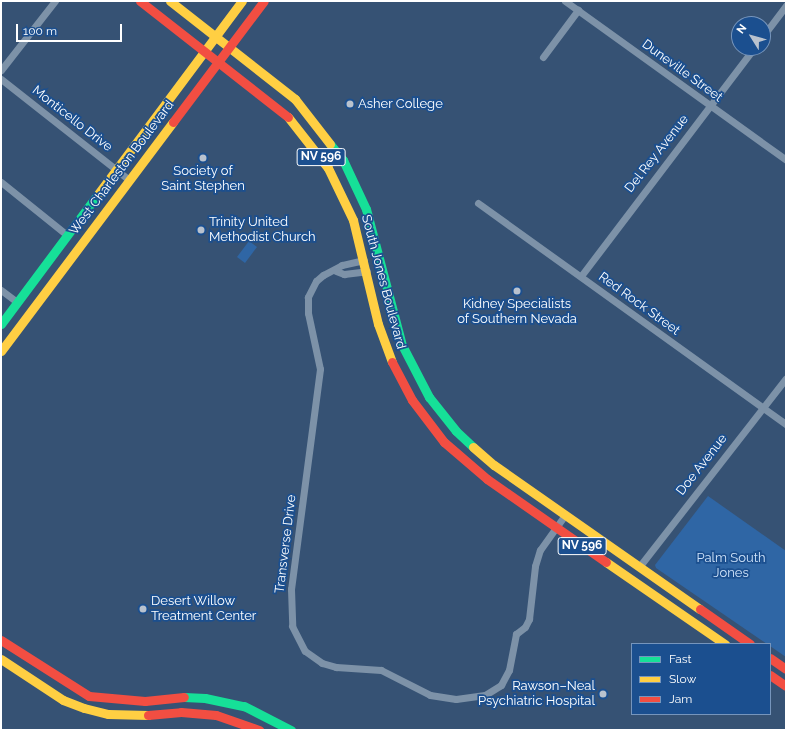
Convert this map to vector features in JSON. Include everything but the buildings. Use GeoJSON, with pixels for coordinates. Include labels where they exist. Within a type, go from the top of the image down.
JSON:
{"type":"FeatureCollection","features":[{"type":"Feature","properties":{"kind":"main road","name":"South Jones Boulevard"},"geometry":{"type":"LineString","coordinates":[[140,1],[271,102],[310,141],[338,186],[353,220],[381,331],[398,376],[419,411],[444,442],[475,470],[555,528],[724,643]]}},
{"type":"Feature","properties":{"kind":"main road","name":"South Jones Boulevard"},"geometry":{"type":"LineString","coordinates":[[170,1],[295,99],[343,160],[366,209],[397,330],[407,356],[429,397],[456,431],[484,457],[749,643]]}},
{"type":"Feature","properties":{"kind":"main road","name":"West Charleston Boulevard"},"geometry":{"type":"LineString","coordinates":[[1,324],[242,1]]}},
{"type":"Feature","properties":{"kind":"main road","name":"West Charleston Boulevard"},"geometry":{"type":"LineString","coordinates":[[1,351],[128,179],[264,1]]}},
{"type":"Feature","properties":{"kind":"main road"},"geometry":{"type":"LineString","coordinates":[[71,257],[71,242],[82,215]]}},
{"type":"Feature","properties":{"kind":"main road"},"geometry":{"type":"LineString","coordinates":[[361,247],[380,261]]}},
{"type":"Feature","properties":{"kind":"main road"},"geometry":{"type":"LineString","coordinates":[[364,260],[384,277]]}},
{"type":"Feature","properties":{"kind":"main road"},"geometry":{"type":"LineString","coordinates":[[444,442],[456,431]]}},
{"type":"Feature","properties":{"kind":"main road"},"geometry":{"type":"LineString","coordinates":[[1,640],[89,696],[145,701],[171,697],[205,698],[231,702],[259,712],[291,730]]}},
{"type":"Feature","properties":{"kind":"main road"},"geometry":{"type":"LineString","coordinates":[[1,659],[27,674],[63,700],[108,714],[145,715],[181,712],[226,717],[259,730]]}},
{"type":"Feature","properties":{"kind":"main road"},"geometry":{"type":"LineString","coordinates":[[771,659],[786,669]]}},
{"type":"Feature","properties":{"kind":"main road"},"geometry":{"type":"LineString","coordinates":[[27,674],[36,662]]}},
{"type":"Feature","properties":{"kind":"main road"},"geometry":{"type":"LineString","coordinates":[[771,676],[786,686]]}},
{"type":"Feature","properties":{"kind":"main road"},"geometry":{"type":"LineString","coordinates":[[226,717],[231,702]]}},
{"type":"Feature","properties":{"kind":"street"},"geometry":{"type":"LineString","coordinates":[[1,70],[55,1]]}},
{"type":"Feature","properties":{"kind":"street","name":"Duneville Street"},"geometry":{"type":"LineString","coordinates":[[565,1],[786,160]]}},
{"type":"Feature","properties":{"kind":"street"},"geometry":{"type":"LineString","coordinates":[[771,25],[786,5]]}},
{"type":"Feature","properties":{"kind":"street"},"geometry":{"type":"LineString","coordinates":[[543,57],[578,10]]}},
{"type":"Feature","properties":{"kind":"street","name":"Del Rey Avenue"},"geometry":{"type":"LineString","coordinates":[[581,276],[748,56]]}},
{"type":"Feature","properties":{"kind":"street","name":"Monticello Drive"},"geometry":{"type":"LineString","coordinates":[[1,79],[128,179]]}},
{"type":"Feature","properties":{"kind":"street"},"geometry":{"type":"LineString","coordinates":[[1,182],[67,235]]}},
{"type":"Feature","properties":{"kind":"street","name":"Red Rock Street"},"geometry":{"type":"LineString","coordinates":[[478,203],[786,424]]}},
{"type":"Feature","properties":{"kind":"street","name":"Transverse Drive"},"geometry":{"type":"LineString","coordinates":[[364,260],[342,265],[336,271],[316,280],[307,304],[320,369],[291,589],[292,626],[305,651],[322,663],[336,667],[381,670],[430,695],[456,699],[486,695],[501,685],[509,670],[516,634],[525,627],[529,619],[538,555],[565,515]]}},
{"type":"Feature","properties":{"kind":"street","name":"Transverse Drive"},"geometry":{"type":"LineString","coordinates":[[336,271],[344,274],[367,271]]}},
{"type":"Feature","properties":{"kind":"street"},"geometry":{"type":"LineString","coordinates":[[1,290],[17,302]]}},
{"type":"Feature","properties":{"kind":"street","name":"Doe Avenue"},"geometry":{"type":"LineString","coordinates":[[639,567],[786,378]]}},
{"type":"Feature","properties":{"kind":"green space"},"geometry":{"type":"Polygon","coordinates":[[[249,241],[257,247],[245,263],[237,257],[249,241]]]}},
{"type":"Feature","properties":{"kind":"green space","name":"Palm South Jones"},"geometry":{"type":"Polygon","coordinates":[[[708,496],[786,551],[786,657],[771,647],[771,643],[766,643],[656,568],[655,565],[708,496]]]}},
{"type":"Feature","properties":{"kind":"traffic: fast"},"geometry":{"type":"LineString","coordinates":[[330,144],[343,160],[366,209],[402,345],[429,397],[456,431],[473,447]]}},
{"type":"Feature","properties":{"kind":"traffic: fast"},"geometry":{"type":"LineString","coordinates":[[1,324],[98,194]]}},
{"type":"Feature","properties":{"kind":"traffic: fast"},"geometry":{"type":"LineString","coordinates":[[184,697],[205,698],[244,706],[291,730]]}},
{"type":"Feature","properties":{"kind":"traffic: slow"},"geometry":{"type":"LineString","coordinates":[[170,1],[295,99],[330,144]]}},
{"type":"Feature","properties":{"kind":"traffic: slow"},"geometry":{"type":"LineString","coordinates":[[98,194],[242,1]]}},
{"type":"Feature","properties":{"kind":"traffic: slow"},"geometry":{"type":"LineString","coordinates":[[288,117],[328,168],[353,220],[378,324],[392,362]]}},
{"type":"Feature","properties":{"kind":"traffic: slow"},"geometry":{"type":"LineString","coordinates":[[1,351],[173,122]]}},
{"type":"Feature","properties":{"kind":"traffic: slow"},"geometry":{"type":"LineString","coordinates":[[473,447],[494,465],[700,609]]}},
{"type":"Feature","properties":{"kind":"traffic: slow"},"geometry":{"type":"LineString","coordinates":[[606,562],[724,643]]}},
{"type":"Feature","properties":{"kind":"traffic: slow"},"geometry":{"type":"LineString","coordinates":[[1,659],[63,700],[84,708],[108,714],[148,715]]}},
{"type":"Feature","properties":{"kind":"traffic: jam"},"geometry":{"type":"LineString","coordinates":[[140,1],[288,117]]}},
{"type":"Feature","properties":{"kind":"traffic: jam"},"geometry":{"type":"LineString","coordinates":[[173,122],[264,1]]}},
{"type":"Feature","properties":{"kind":"traffic: jam"},"geometry":{"type":"LineString","coordinates":[[392,362],[412,400],[444,442],[487,479],[606,562]]}},
{"type":"Feature","properties":{"kind":"traffic: jam"},"geometry":{"type":"LineString","coordinates":[[700,609],[749,643]]}},
{"type":"Feature","properties":{"kind":"traffic: jam"},"geometry":{"type":"LineString","coordinates":[[1,640],[89,696],[145,701],[184,697]]}},
{"type":"Feature","properties":{"kind":"traffic: jam"},"geometry":{"type":"LineString","coordinates":[[771,659],[786,669]]}},
{"type":"Feature","properties":{"kind":"traffic: jam"},"geometry":{"type":"LineString","coordinates":[[771,676],[786,686]]}},
{"type":"Feature","properties":{"kind":"traffic: jam"},"geometry":{"type":"LineString","coordinates":[[148,715],[181,712],[216,715],[259,730]]}},
{"type":"Feature","properties":{"kind":"place","name":"Asher College"},"geometry":{"type":"Point","coordinates":[350,104]}},
{"type":"Feature","properties":{"kind":"place","name":"Society of Saint Stephen"},"geometry":{"type":"Point","coordinates":[203,158]}},
{"type":"Feature","properties":{"kind":"place","name":"Trinity United Methodist Church"},"geometry":{"type":"Point","coordinates":[201,230]}},
{"type":"Feature","properties":{"kind":"place","name":"Kidney Specialists of Southern Nevada"},"geometry":{"type":"Point","coordinates":[517,291]}},
{"type":"Feature","properties":{"kind":"place","name":"Desert Willow Treatment Center"},"geometry":{"type":"Point","coordinates":[143,609]}},
{"type":"Feature","properties":{"kind":"place","name":"Rawson–Neal Psychiatric Hospital"},"geometry":{"type":"Point","coordinates":[603,694]}}]}
